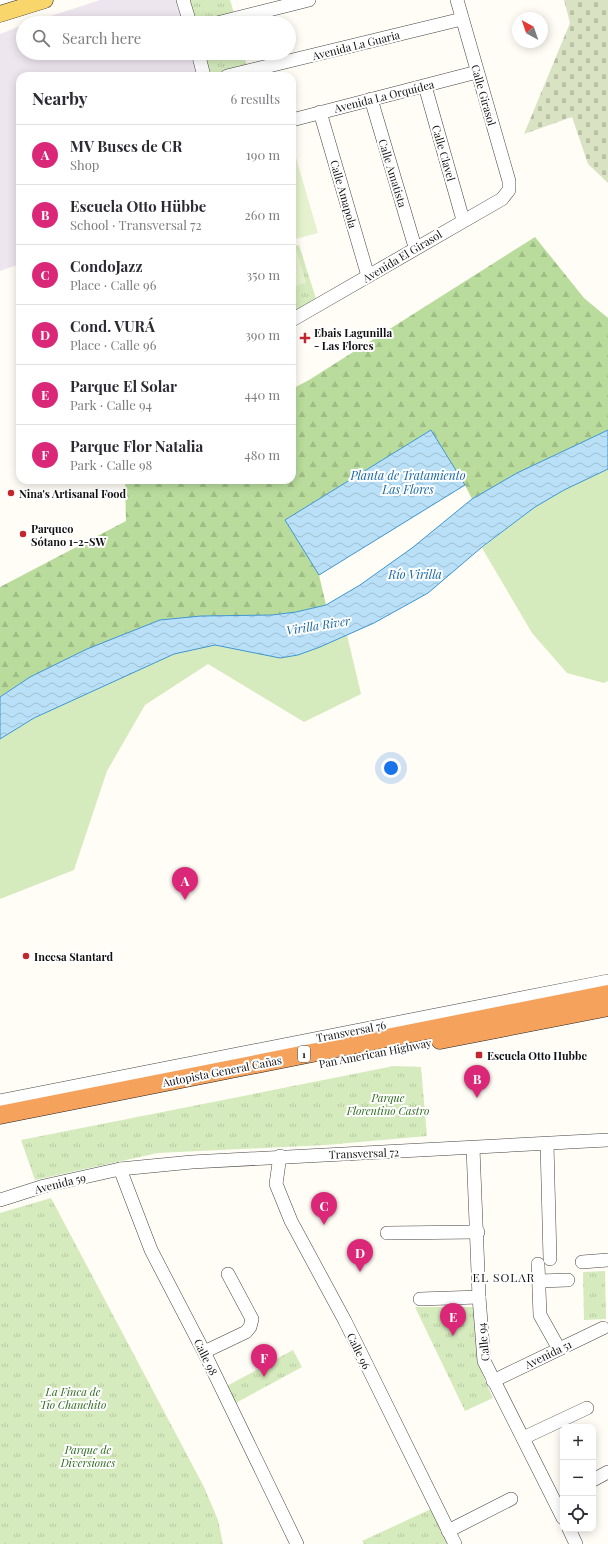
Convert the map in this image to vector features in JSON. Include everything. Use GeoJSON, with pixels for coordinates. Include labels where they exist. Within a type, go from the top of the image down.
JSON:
{"type":"FeatureCollection","features":[{"type":"Feature","properties":{"kind":"highway","name":"Autopista General Cañas"},"geometry":{"type":"LineString","coordinates":[[0,1115],[608,994]]}},
{"type":"Feature","properties":{"kind":"highway","name":"Pan American Highway"},"geometry":{"type":"LineString","coordinates":[[0,1128],[608,1007]]}},
{"type":"Feature","properties":{"kind":"main road"},"geometry":{"type":"LineString","coordinates":[[1,11],[45,0]]}},
{"type":"Feature","properties":{"kind":"street"},"geometry":{"type":"LineString","coordinates":[[183,0],[188,16]]}},
{"type":"Feature","properties":{"kind":"street"},"geometry":{"type":"LineString","coordinates":[[245,16],[309,0]]}},
{"type":"Feature","properties":{"kind":"street","name":"Calle Girasol"},"geometry":{"type":"LineString","coordinates":[[457,0],[509,181],[509,190]]}},
{"type":"Feature","properties":{"kind":"street","name":"Avenida La Guaria"},"geometry":{"type":"LineString","coordinates":[[296,59],[462,19]]}},
{"type":"Feature","properties":{"kind":"street"},"geometry":{"type":"LineString","coordinates":[[200,60],[203,72]]}},
{"type":"Feature","properties":{"kind":"street","name":"Avenida La Guaria"},"geometry":{"type":"LineString","coordinates":[[243,72],[293,60]]}},
{"type":"Feature","properties":{"kind":"street","name":"Avenida La Orquídea"},"geometry":{"type":"LineString","coordinates":[[296,119],[477,72]]}},
{"type":"Feature","properties":{"kind":"street","name":"Calle Clavel"},"geometry":{"type":"LineString","coordinates":[[425,86],[463,220]]}},
{"type":"Feature","properties":{"kind":"street","name":"Calle Amatista"},"geometry":{"type":"LineString","coordinates":[[372,99],[416,247]]}},
{"type":"Feature","properties":{"kind":"street","name":"Calle Amapola"},"geometry":{"type":"LineString","coordinates":[[320,112],[368,276]]}},
{"type":"Feature","properties":{"kind":"street","name":"Avenida El Girasol"},"geometry":{"type":"LineString","coordinates":[[296,318],[502,198],[509,190]]}},
{"type":"Feature","properties":{"kind":"street","name":"Transversal 76"},"geometry":{"type":"LineString","coordinates":[[0,1101],[608,981]]}},
{"type":"Feature","properties":{"kind":"street","name":"Transversal 72"},"geometry":{"type":"LineString","coordinates":[[120,1169],[280,1156],[473,1148],[608,1140]]}},
{"type":"Feature","properties":{"kind":"street"},"geometry":{"type":"LineString","coordinates":[[547,1144],[544,1261],[539,1281],[540,1315],[559,1349]]}},
{"type":"Feature","properties":{"kind":"street","name":"Calle 94"},"geometry":{"type":"LineString","coordinates":[[473,1148],[478,1232],[479,1297],[484,1361],[523,1438],[558,1498]]}},
{"type":"Feature","properties":{"kind":"street","name":"Calle 96"},"geometry":{"type":"LineString","coordinates":[[280,1156],[276,1184],[291,1221],[345,1321],[455,1544]]}},
{"type":"Feature","properties":{"kind":"street","name":"Avenida 59"},"geometry":{"type":"LineString","coordinates":[[0,1200],[44,1186],[120,1169]]}},
{"type":"Feature","properties":{"kind":"street","name":"Calle 98"},"geometry":{"type":"LineString","coordinates":[[120,1169],[151,1250],[204,1352],[297,1544]]}},
{"type":"Feature","properties":{"kind":"street"},"geometry":{"type":"LineString","coordinates":[[387,1233],[478,1232]]}},
{"type":"Feature","properties":{"kind":"street"},"geometry":{"type":"LineString","coordinates":[[582,1262],[608,1260]]}},
{"type":"Feature","properties":{"kind":"street"},"geometry":{"type":"LineString","coordinates":[[204,1352],[246,1332],[250,1327],[252,1319],[228,1274]]}},
{"type":"Feature","properties":{"kind":"street"},"geometry":{"type":"LineString","coordinates":[[539,1281],[568,1280]]}},
{"type":"Feature","properties":{"kind":"street"},"geometry":{"type":"LineString","coordinates":[[420,1299],[479,1297]]}},
{"type":"Feature","properties":{"kind":"street","name":"Avenida 51"},"geometry":{"type":"LineString","coordinates":[[493,1381],[603,1328]]}},
{"type":"Feature","properties":{"kind":"street"},"geometry":{"type":"LineString","coordinates":[[523,1438],[587,1408]]}},
{"type":"Feature","properties":{"kind":"street"},"geometry":{"type":"LineString","coordinates":[[596,1478],[608,1472]]}},
{"type":"Feature","properties":{"kind":"street"},"geometry":{"type":"LineString","coordinates":[[448,1531],[511,1499]]}},
{"type":"Feature","properties":{"kind":"street"},"geometry":{"type":"LineString","coordinates":[[570,1532],[576,1544]]}},
{"type":"Feature","properties":{"kind":"shaded area"},"geometry":{"type":"Polygon","coordinates":[[[100,0],[177,0],[182,16],[51,16],[100,0]]]}},
{"type":"Feature","properties":{"kind":"shaded area"},"geometry":{"type":"Polygon","coordinates":[[[16,28],[16,60],[194,60],[198,72],[16,72],[16,265],[0,271],[0,34],[16,28]]]}},
{"type":"Feature","properties":{"kind":"green space"},"geometry":{"type":"Polygon","coordinates":[[[188,0],[230,0],[234,13],[223,16],[194,16],[188,0]]]}},
{"type":"Feature","properties":{"kind":"green space"},"geometry":{"type":"Polygon","coordinates":[[[564,0],[608,0],[608,183],[588,164],[572,117],[524,134],[570,23],[564,0]]]}},
{"type":"Feature","properties":{"kind":"green space"},"geometry":{"type":"Polygon","coordinates":[[[203,60],[245,60],[247,66],[223,72],[206,72],[203,60]]]}},
{"type":"Feature","properties":{"kind":"green space"},"geometry":{"type":"Polygon","coordinates":[[[296,158],[318,233],[296,239],[296,158]]]}},
{"type":"Feature","properties":{"kind":"green space"},"geometry":{"type":"Polygon","coordinates":[[[535,237],[584,298],[608,318],[608,430],[517,473],[472,499],[431,430],[285,520],[319,575],[326,605],[296,612],[272,615],[201,616],[160,620],[87,649],[30,677],[0,697],[0,587],[126,521],[125,484],[296,484],[296,387],[535,237]]]}},
{"type":"Feature","properties":{"kind":"green space"},"geometry":{"type":"Polygon","coordinates":[[[299,245],[317,302],[296,315],[296,246],[299,245]]]}},
{"type":"Feature","properties":{"kind":"green space"},"geometry":{"type":"Polygon","coordinates":[[[296,248],[306,283],[296,286],[296,248]]]}},
{"type":"Feature","properties":{"kind":"green space"},"geometry":{"type":"Polygon","coordinates":[[[608,469],[608,681],[604,683],[567,673],[532,633],[482,548],[535,507],[564,490],[608,469]]]}},
{"type":"Feature","properties":{"kind":"green space"},"geometry":{"type":"Polygon","coordinates":[[[347,635],[361,694],[304,722],[208,664],[145,705],[107,771],[74,870],[0,899],[0,739],[34,718],[174,654],[215,645],[280,658],[298,655],[347,635]]]}},
{"type":"Feature","properties":{"kind":"green space","name":"Parque Florentino Castro"},"geometry":{"type":"Polygon","coordinates":[[[394,1066],[421,1067],[427,1136],[326,1145],[158,1153],[35,1180],[21,1140],[394,1066]]]}},
{"type":"Feature","properties":{"kind":"green space","name":"Parque de Diversiones"},"geometry":{"type":"Polygon","coordinates":[[[51,1198],[204,1487],[218,1520],[223,1544],[0,1544],[0,1213],[51,1198]]]}},
{"type":"Feature","properties":{"kind":"green space"},"geometry":{"type":"Polygon","coordinates":[[[605,1271],[606,1319],[584,1320],[583,1272],[605,1271]]]}},
{"type":"Feature","properties":{"kind":"green space"},"geometry":{"type":"Polygon","coordinates":[[[415,1307],[474,1307],[478,1364],[493,1398],[465,1411],[415,1307]]]}},
{"type":"Feature","properties":{"kind":"green space"},"geometry":{"type":"Polygon","coordinates":[[[293,1350],[302,1367],[234,1404],[225,1387],[293,1350]]]}},
{"type":"Feature","properties":{"kind":"green space"},"geometry":{"type":"Polygon","coordinates":[[[431,1509],[449,1544],[364,1544],[362,1541],[431,1509]]]}},
{"type":"Feature","properties":{"kind":"water","name":"Planta de Tratamiento Las Flores"},"geometry":{"type":"Polygon","coordinates":[[[431,430],[465,485],[319,575],[285,520],[431,430]]]}},
{"type":"Feature","properties":{"kind":"water","name":"Río Virilla"},"geometry":{"type":"Polygon","coordinates":[[[608,430],[608,469],[564,490],[535,507],[482,547],[428,593],[374,623],[320,647],[298,655],[280,658],[215,645],[174,654],[34,718],[0,739],[0,697],[30,677],[87,649],[160,620],[201,616],[272,615],[296,612],[326,605],[360,585],[412,548],[472,499],[517,473],[608,430]]]}},
{"type":"Feature","properties":{"kind":"place","name":"Ebais Lagunilla - Las Flores"},"geometry":{"type":"Point","coordinates":[305,338]}},
{"type":"Feature","properties":{"kind":"place","name":"Nina's Artisanal Food"},"geometry":{"type":"Point","coordinates":[11,493]}},
{"type":"Feature","properties":{"kind":"place","name":"Parqueo Sótano 1-2-SW"},"geometry":{"type":"Point","coordinates":[23,534]}},
{"type":"Feature","properties":{"kind":"place","name":"MV Buses de CR"},"geometry":{"type":"Point","coordinates":[185,900]}},
{"type":"Feature","properties":{"kind":"place","name":"Incesa Stantard"},"geometry":{"type":"Point","coordinates":[26,956]}},
{"type":"Feature","properties":{"kind":"place","name":"Escuela Otto Hubbe"},"geometry":{"type":"Point","coordinates":[479,1055]}},
{"type":"Feature","properties":{"kind":"place","name":"Escuela Otto Hübbe"},"geometry":{"type":"Point","coordinates":[477,1098]}},
{"type":"Feature","properties":{"kind":"place","name":"CondoJazz"},"geometry":{"type":"Point","coordinates":[324,1225]}},
{"type":"Feature","properties":{"kind":"place","name":"Cond. VURÁ"},"geometry":{"type":"Point","coordinates":[360,1272]}},
{"type":"Feature","properties":{"kind":"place","name":"Parque El Solar"},"geometry":{"type":"Point","coordinates":[453,1336]}},
{"type":"Feature","properties":{"kind":"place","name":"Parque Flor Natalia"},"geometry":{"type":"Point","coordinates":[264,1377]}},
{"type":"Feature","properties":{"kind":"district","name":"EL SOLAR"},"geometry":{"type":"Point","coordinates":[504,1277]}},
{"type":"Feature","properties":{"kind":"water label","name":"Virilla River"},"geometry":{"type":"Point","coordinates":[318,625]}},
{"type":"Feature","properties":{"kind":"park label","name":"La Finca de Tío Chanchito"},"geometry":{"type":"Point","coordinates":[73,1397]}}]}
